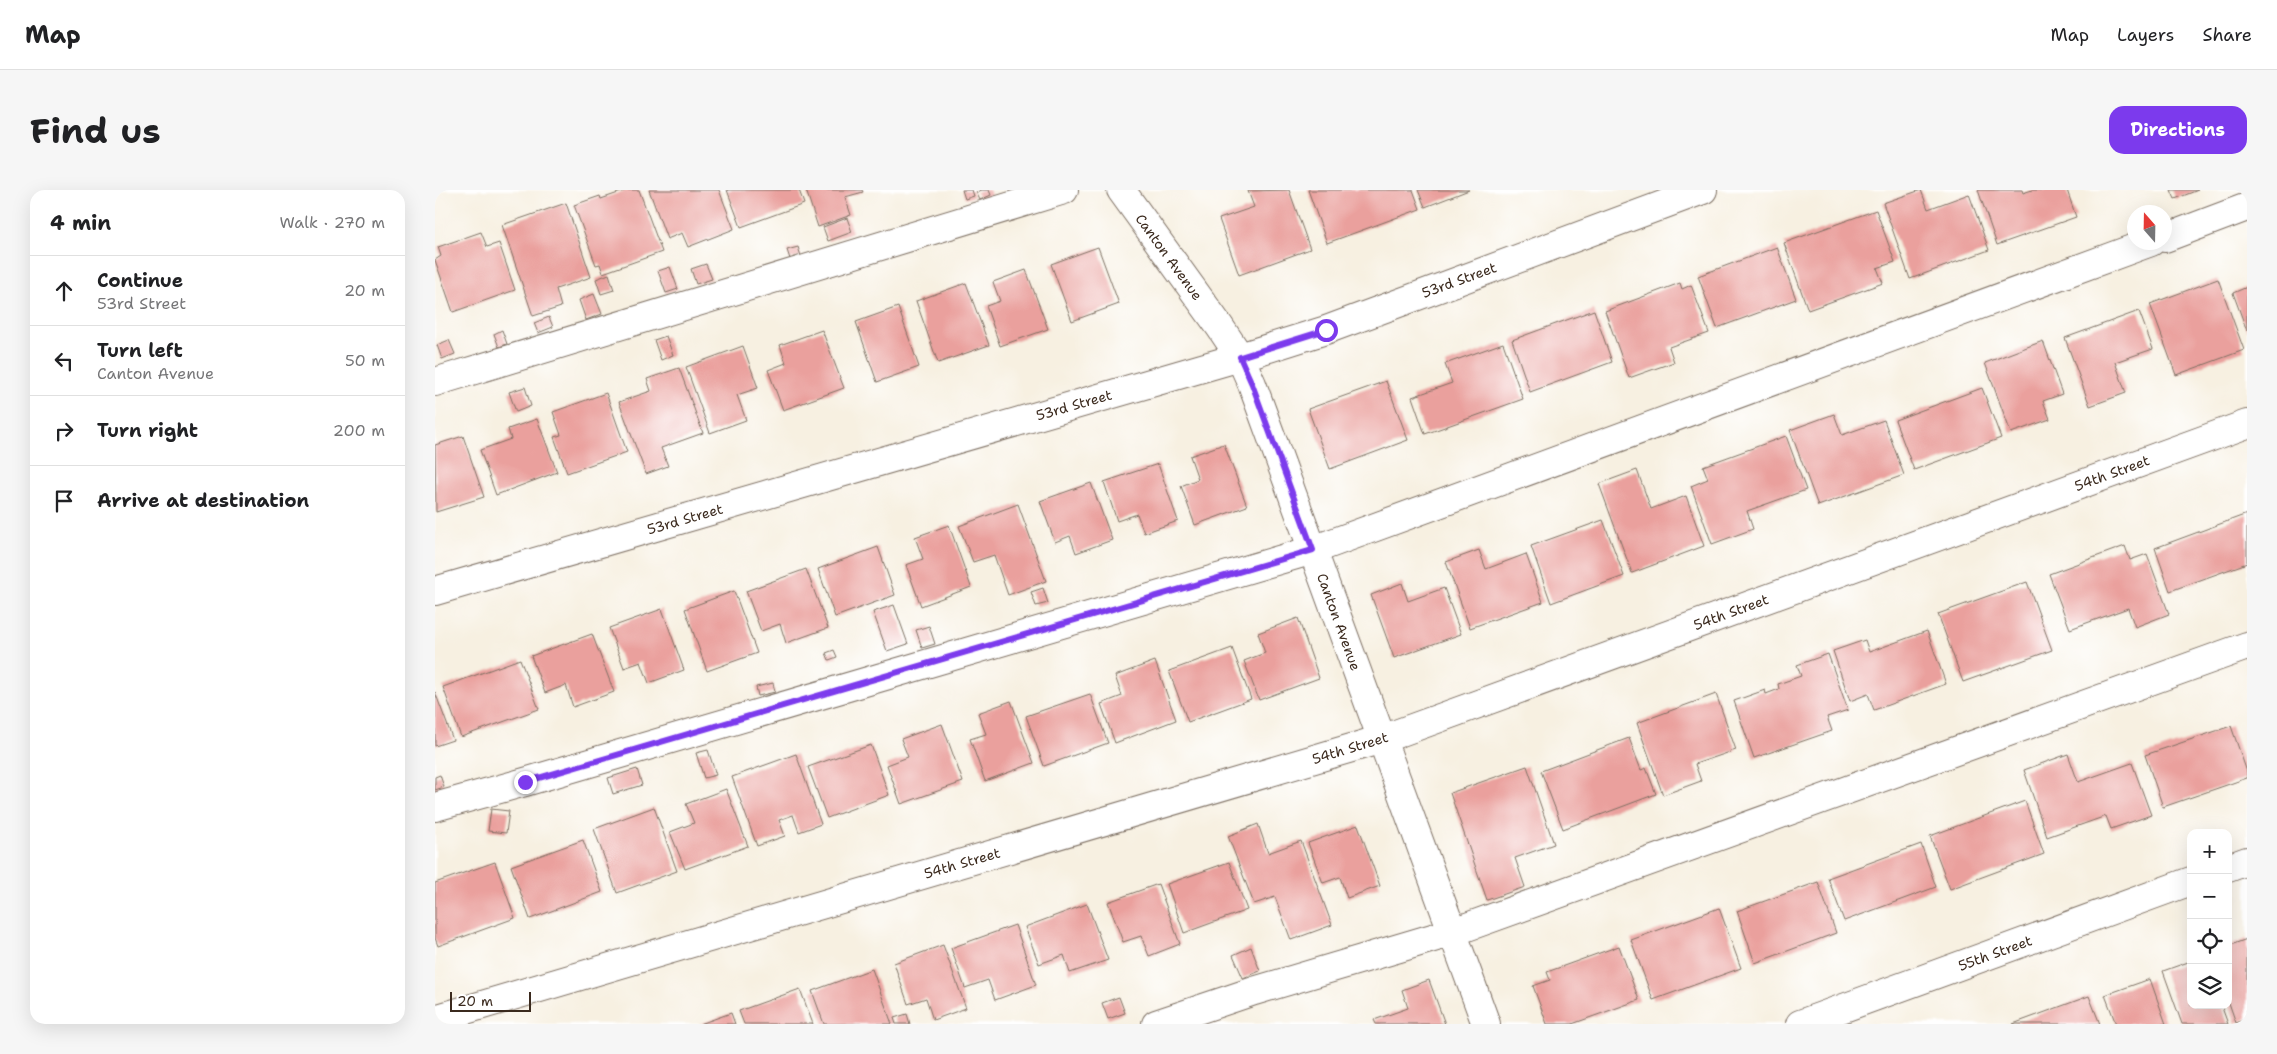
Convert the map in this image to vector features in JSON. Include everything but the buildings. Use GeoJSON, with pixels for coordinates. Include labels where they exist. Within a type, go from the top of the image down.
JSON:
{"type":"FeatureCollection","features":[{"type":"Feature","properties":{"kind":"street"},"geometry":{"type":"LineString","coordinates":[[435,382],[1064,190]]}},
{"type":"Feature","properties":{"kind":"street","name":"Canton Avenue"},"geometry":{"type":"LineString","coordinates":[[1121,190],[1240,357],[1252,384],[1486,1024]]}},
{"type":"Feature","properties":{"kind":"street","name":"53rd Street"},"geometry":{"type":"LineString","coordinates":[[435,591],[1240,357],[1326,330],[1703,190]]}},
{"type":"Feature","properties":{"kind":"street"},"geometry":{"type":"LineString","coordinates":[[2172,235],[2247,207]]}},
{"type":"Feature","properties":{"kind":"street"},"geometry":{"type":"LineString","coordinates":[[435,807],[1313,550],[2129,250]]}},
{"type":"Feature","properties":{"kind":"street","name":"54th Street"},"geometry":{"type":"LineString","coordinates":[[435,1019],[1382,739],[2247,424]]}},
{"type":"Feature","properties":{"kind":"street"},"geometry":{"type":"LineString","coordinates":[[1156,1024],[1254,991],[1453,932],[2247,646]]}},
{"type":"Feature","properties":{"kind":"street"},"geometry":{"type":"LineString","coordinates":[[2232,867],[2247,861]]}},
{"type":"Feature","properties":{"kind":"street","name":"55th Street"},"geometry":{"type":"LineString","coordinates":[[1800,1024],[2187,882]]}},
{"type":"Feature","properties":{"kind":"route"},"geometry":{"type":"LineString","coordinates":[[525,782],[1313,550],[1252,384],[1240,357],[1326,330]]}}]}
